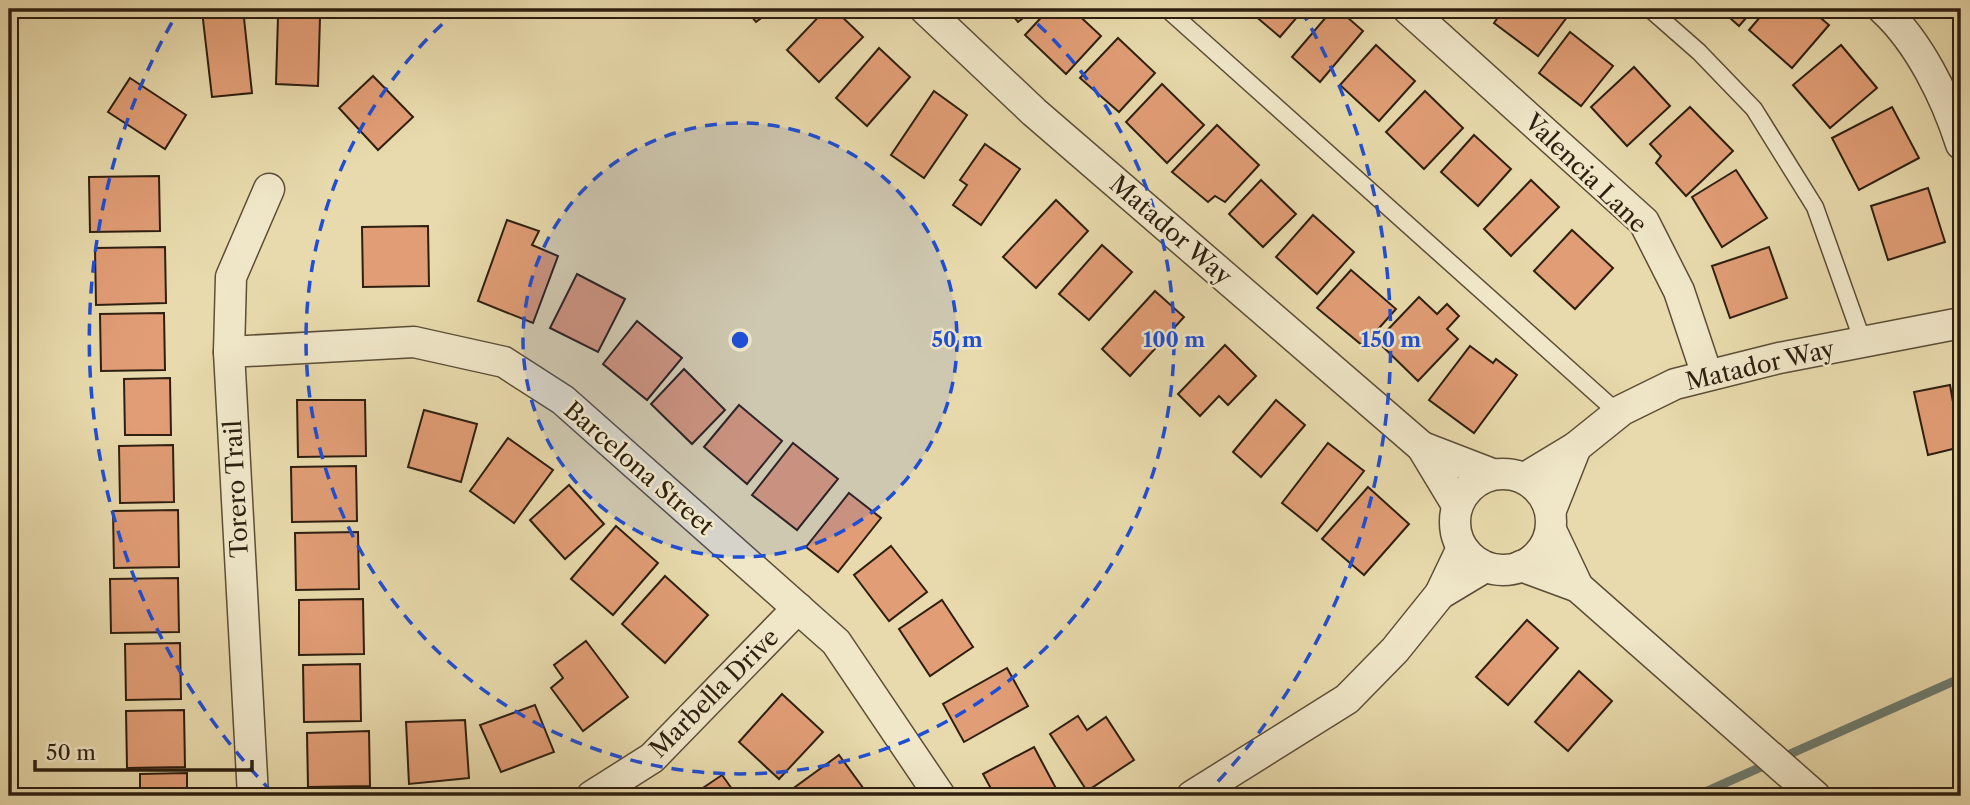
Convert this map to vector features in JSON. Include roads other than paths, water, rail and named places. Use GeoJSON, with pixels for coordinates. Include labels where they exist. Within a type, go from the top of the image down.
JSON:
{"type":"FeatureCollection","features":[{"type":"Feature","properties":{"kind":"street","name":"Matador Way"},"geometry":{"type":"LineString","coordinates":[[925,9],[1034,112],[1422,447],[1457,505]]}},
{"type":"Feature","properties":{"kind":"street","name":"Valencia Lane"},"geometry":{"type":"LineString","coordinates":[[1408,9],[1644,222],[1679,291],[1707,375]]}},
{"type":"Feature","properties":{"kind":"street"},"geometry":{"type":"LineString","coordinates":[[1883,9],[1903,28],[1940,93],[1961,144]]}},
{"type":"Feature","properties":{"kind":"street","name":"Torero Trail"},"geometry":{"type":"LineString","coordinates":[[253,796],[229,352],[231,277],[269,189]]}},
{"type":"Feature","properties":{"kind":"street","name":"Matador Way"},"geometry":{"type":"LineString","coordinates":[[1525,478],[1576,447],[1618,412],[1675,384],[1707,375],[1961,323]]}},
{"type":"Feature","properties":{"kind":"street","name":"Barcelona Street"},"geometry":{"type":"LineString","coordinates":[[229,352],[414,342],[504,362],[563,400],[836,642],[940,796]]}},
{"type":"Feature","properties":{"kind":"street","name":"Matador Way"},"geometry":{"type":"LineString","coordinates":[[1422,447],[1492,474]]}},
{"type":"Feature","properties":{"kind":"street","name":"Matador Way"},"geometry":{"type":"LineString","coordinates":[[1551,520],[1576,447]]}},
{"type":"Feature","properties":{"kind":"street"},"geometry":{"type":"LineString","coordinates":[[1551,520],[1547,544],[1535,559],[1514,570],[1485,567],[1462,548],[1454,527],[1457,505],[1468,488],[1492,474],[1511,473],[1525,478],[1543,493],[1578,587]]}},
{"type":"Feature","properties":{"kind":"street"},"geometry":{"type":"LineString","coordinates":[[1192,796],[1347,699],[1395,650],[1440,594],[1462,548]]}},
{"type":"Feature","properties":{"kind":"street"},"geometry":{"type":"LineString","coordinates":[[1521,566],[1578,587],[1815,796]]}},
{"type":"Feature","properties":{"kind":"street"},"geometry":{"type":"LineString","coordinates":[[1440,594],[1485,567]]}},
{"type":"Feature","properties":{"kind":"street","name":"Marbella Drive"},"geometry":{"type":"LineString","coordinates":[[592,796],[653,758],[798,608]]}},
{"type":"Feature","properties":{"kind":"lane"},"geometry":{"type":"LineString","coordinates":[[1167,9],[1618,412]]}},
{"type":"Feature","properties":{"kind":"lane"},"geometry":{"type":"LineString","coordinates":[[1650,9],[1699,52],[1754,109],[1815,207],[1863,342]]}},
{"type":"Feature","properties":{"kind":"waterway"},"geometry":{"type":"LineString","coordinates":[[1781,758],[1961,678]]}},
{"type":"Feature","properties":{"kind":"waterway"},"geometry":{"type":"LineString","coordinates":[[1696,796],[1768,764]]}}]}
